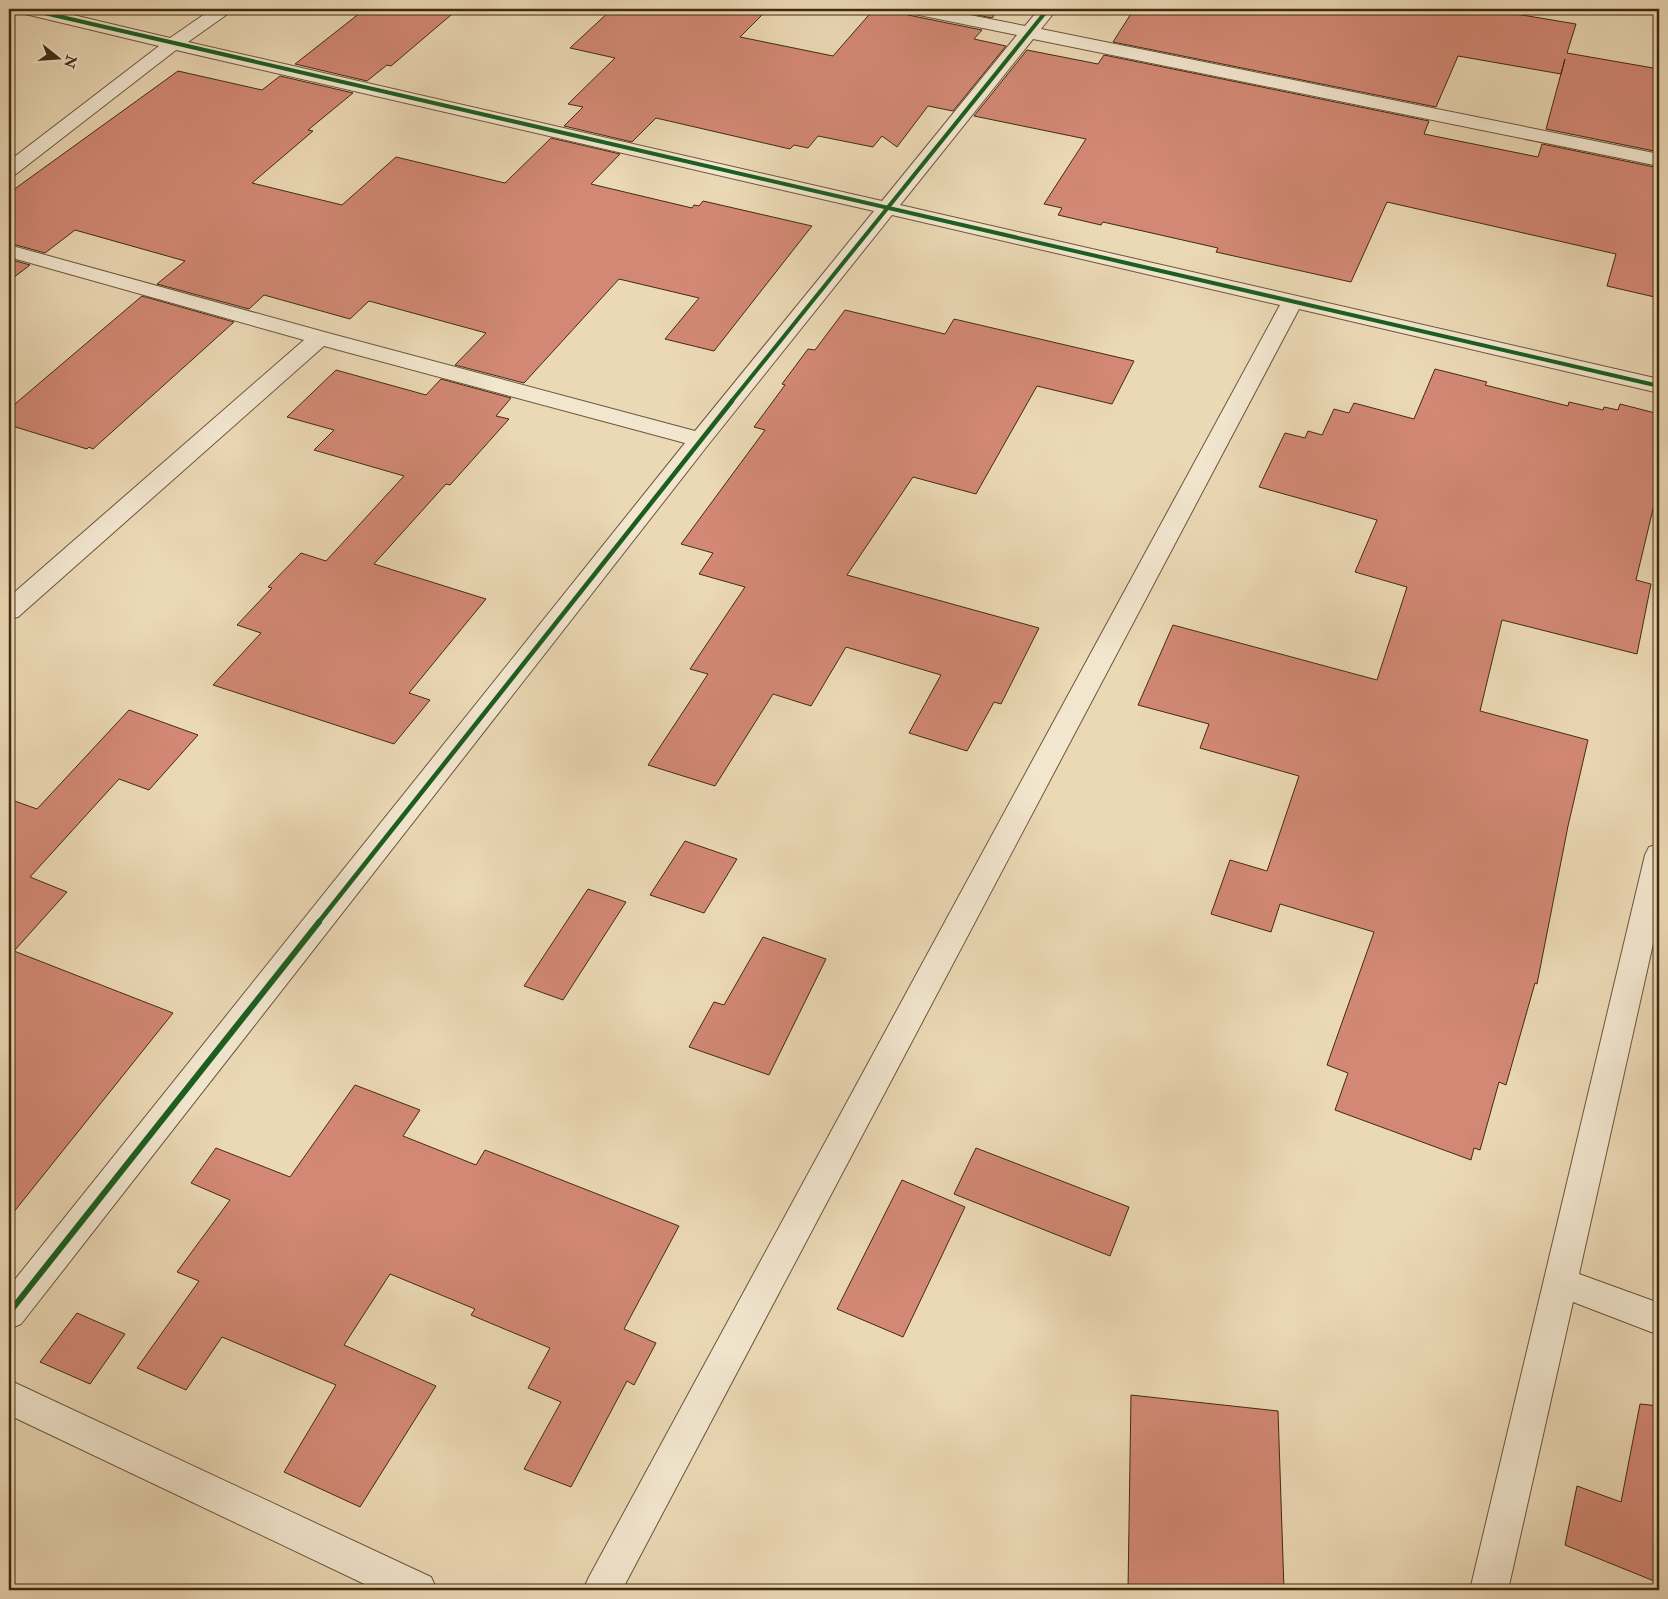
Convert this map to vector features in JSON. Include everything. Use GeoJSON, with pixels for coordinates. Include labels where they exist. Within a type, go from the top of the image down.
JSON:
{"type":"FeatureCollection","features":[{"type":"Feature","properties":{"kind":"street"},"geometry":{"type":"LineString","coordinates":[[28,9],[1659,386]]}},
{"type":"Feature","properties":{"kind":"street"},"geometry":{"type":"LineString","coordinates":[[9,170],[173,44],[223,9]]}},
{"type":"Feature","properties":{"kind":"street"},"geometry":{"type":"LineString","coordinates":[[914,9],[1659,160]]}},
{"type":"Feature","properties":{"kind":"street"},"geometry":{"type":"LineString","coordinates":[[9,1313],[700,440],[1048,9]]}},
{"type":"Feature","properties":{"kind":"street"},"geometry":{"type":"LineString","coordinates":[[9,251],[320,338],[700,440]]}},
{"type":"Feature","properties":{"kind":"street"},"geometry":{"type":"LineString","coordinates":[[602,1590],[1293,300]]}},
{"type":"Feature","properties":{"kind":"street"},"geometry":{"type":"LineString","coordinates":[[9,611],[320,338]]}},
{"type":"Feature","properties":{"kind":"street"},"geometry":{"type":"LineString","coordinates":[[1489,1590],[1659,855]]}},
{"type":"Feature","properties":{"kind":"street"},"geometry":{"type":"LineString","coordinates":[[1560,1282],[1659,1319]]}},
{"type":"Feature","properties":{"kind":"street"},"geometry":{"type":"LineString","coordinates":[[9,1397],[418,1590]]}},
{"type":"Feature","properties":{"kind":"building"},"geometry":{"type":"Polygon","coordinates":[[[365,9],[458,9],[391,66],[387,65],[367,81],[295,64],[365,9]]]}},
{"type":"Feature","properties":{"kind":"building"},"geometry":{"type":"Polygon","coordinates":[[[612,9],[768,9],[740,37],[833,56],[874,9],[903,9],[908,15],[982,30],[974,39],[1006,46],[953,111],[928,106],[897,147],[882,136],[873,147],[818,136],[808,148],[794,145],[790,149],[656,118],[632,142],[564,126],[583,107],[568,104],[615,58],[570,48],[612,9]]]}},
{"type":"Feature","properties":{"kind":"building"},"geometry":{"type":"Polygon","coordinates":[[[947,9],[999,9],[992,18],[947,9]]]}},
{"type":"Feature","properties":{"kind":"building"},"geometry":{"type":"Polygon","coordinates":[[[1134,9],[1486,9],[1576,24],[1567,53],[1659,69],[1659,152],[1546,129],[1561,74],[1458,56],[1436,107],[1113,42],[1134,9]]]}},
{"type":"Feature","properties":{"kind":"building"},"geometry":{"type":"Polygon","coordinates":[[[1027,50],[1098,64],[1104,55],[1429,121],[1424,134],[1538,157],[1542,144],[1659,168],[1659,298],[1607,286],[1616,254],[1387,202],[1351,282],[1216,252],[1218,248],[1103,222],[1101,225],[1058,215],[1062,208],[1044,204],[1086,139],[974,116],[1027,50]]]}},
{"type":"Feature","properties":{"kind":"building"},"geometry":{"type":"Polygon","coordinates":[[[178,71],[262,90],[280,76],[353,93],[308,130],[313,131],[252,183],[342,205],[396,157],[505,183],[551,138],[620,154],[591,184],[692,208],[694,205],[699,206],[703,201],[812,226],[714,351],[665,339],[699,298],[619,279],[524,383],[455,365],[486,333],[369,301],[350,319],[264,295],[249,309],[157,284],[185,261],[75,230],[45,253],[9,243],[9,193],[178,71]]]}},
{"type":"Feature","properties":{"kind":"building"},"geometry":{"type":"Polygon","coordinates":[[[9,259],[30,265],[9,281],[9,259]]]}},
{"type":"Feature","properties":{"kind":"building"},"geometry":{"type":"Polygon","coordinates":[[[142,296],[234,322],[93,449],[89,447],[87,449],[9,425],[9,409],[142,296]]]}},
{"type":"Feature","properties":{"kind":"building"},"geometry":{"type":"Polygon","coordinates":[[[845,310],[945,334],[954,319],[1134,361],[1112,404],[1037,386],[976,494],[913,477],[847,575],[1039,628],[1001,704],[994,702],[967,751],[909,733],[941,675],[846,647],[811,706],[773,694],[715,786],[648,765],[708,674],[690,669],[745,587],[699,574],[713,553],[681,544],[765,430],[754,427],[785,385],[782,384],[808,349],[815,350],[845,310]]]}},
{"type":"Feature","properties":{"kind":"building"},"geometry":{"type":"Polygon","coordinates":[[[1435,369],[1487,382],[1485,385],[1568,406],[1569,402],[1603,410],[1604,407],[1618,410],[1620,404],[1659,414],[1659,484],[1636,580],[1651,584],[1637,654],[1502,620],[1480,711],[1588,740],[1568,826],[1537,984],[1535,983],[1506,1085],[1499,1082],[1480,1150],[1474,1148],[1471,1160],[1335,1110],[1348,1073],[1327,1065],[1374,932],[1280,904],[1271,932],[1211,914],[1230,860],[1267,871],[1299,776],[1200,748],[1209,724],[1138,705],[1173,625],[1377,680],[1407,587],[1355,572],[1377,520],[1259,487],[1285,433],[1305,438],[1308,431],[1322,435],[1334,409],[1349,413],[1354,403],[1414,419],[1435,369]]]}},
{"type":"Feature","properties":{"kind":"building"},"geometry":{"type":"Polygon","coordinates":[[[336,370],[426,395],[441,379],[511,398],[496,416],[509,419],[450,485],[446,484],[374,564],[486,599],[409,693],[430,700],[394,744],[213,685],[261,633],[237,625],[272,588],[268,587],[301,553],[326,561],[404,476],[314,450],[334,430],[287,417],[336,370]]]}},
{"type":"Feature","properties":{"kind":"building"},"geometry":{"type":"Polygon","coordinates":[[[129,710],[198,735],[149,790],[119,779],[30,877],[67,892],[14,951],[173,1013],[9,1218],[9,799],[37,809],[129,710]]]}},
{"type":"Feature","properties":{"kind":"building"},"geometry":{"type":"Polygon","coordinates":[[[685,841],[737,859],[704,913],[650,895],[685,841]]]}},
{"type":"Feature","properties":{"kind":"building"},"geometry":{"type":"Polygon","coordinates":[[[588,889],[626,902],[563,1000],[524,986],[588,889]]]}},
{"type":"Feature","properties":{"kind":"building"},"geometry":{"type":"Polygon","coordinates":[[[763,937],[826,959],[769,1075],[689,1047],[714,1002],[724,1005],[763,937]]]}},
{"type":"Feature","properties":{"kind":"building"},"geometry":{"type":"Polygon","coordinates":[[[355,1085],[420,1110],[403,1136],[476,1165],[485,1150],[679,1226],[624,1329],[656,1343],[634,1385],[627,1381],[571,1487],[524,1469],[561,1402],[528,1388],[550,1348],[471,1315],[475,1309],[390,1274],[344,1345],[436,1386],[360,1507],[284,1472],[336,1385],[222,1337],[186,1390],[137,1368],[199,1281],[177,1272],[230,1200],[191,1183],[216,1148],[290,1177],[355,1085]]]}},
{"type":"Feature","properties":{"kind":"building"},"geometry":{"type":"Polygon","coordinates":[[[976,1148],[1129,1207],[1110,1256],[954,1194],[976,1148]]]}},
{"type":"Feature","properties":{"kind":"building"},"geometry":{"type":"Polygon","coordinates":[[[902,1180],[965,1207],[903,1337],[837,1309],[902,1180]]]}},
{"type":"Feature","properties":{"kind":"building"},"geometry":{"type":"Polygon","coordinates":[[[77,1313],[125,1334],[90,1384],[40,1362],[77,1313]]]}},
{"type":"Feature","properties":{"kind":"building"},"geometry":{"type":"Polygon","coordinates":[[[1131,1395],[1278,1411],[1284,1590],[1128,1590],[1131,1395]]]}},
{"type":"Feature","properties":{"kind":"building"},"geometry":{"type":"Polygon","coordinates":[[[1640,1404],[1659,1406],[1659,1583],[1565,1545],[1577,1486],[1621,1502],[1640,1404]]]}},
{"type":"Feature","properties":{"kind":"cycle path"},"geometry":{"type":"LineString","coordinates":[[27,9],[1659,386]]}},
{"type":"Feature","properties":{"kind":"cycle path"},"geometry":{"type":"LineString","coordinates":[[9,1313],[700,440],[1048,9]]}}]}
